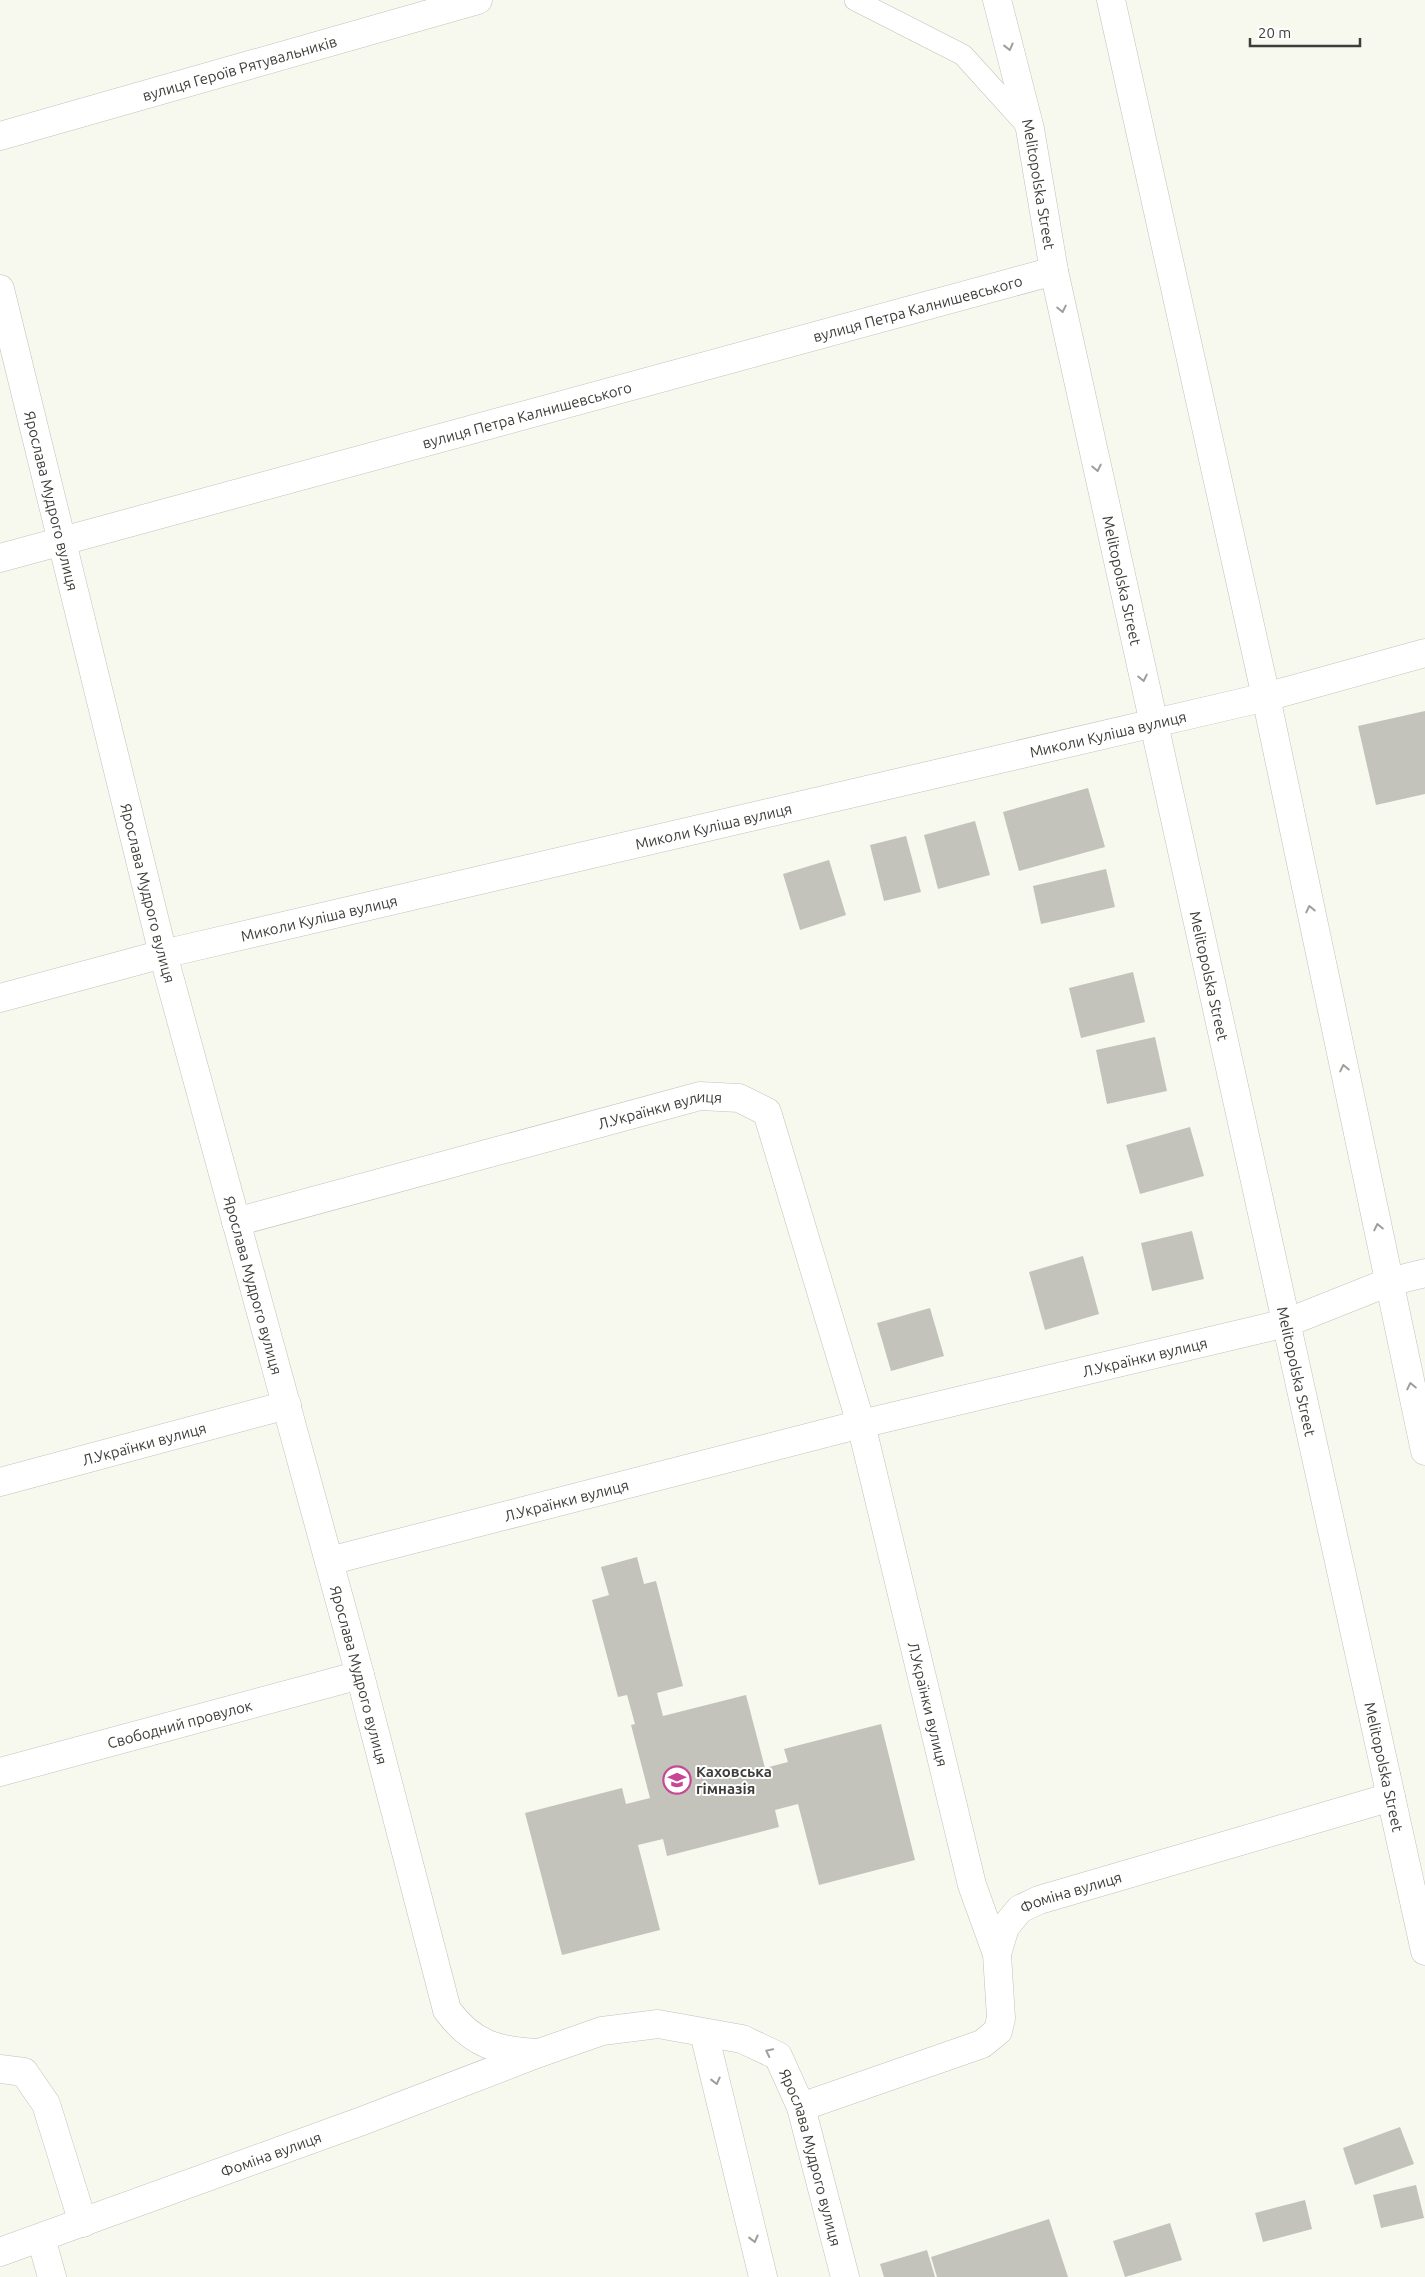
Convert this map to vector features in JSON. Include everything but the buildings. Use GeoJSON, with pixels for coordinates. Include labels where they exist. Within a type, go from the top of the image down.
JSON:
{"type":"FeatureCollection","features":[{"type":"Feature","properties":{"kind":"street","name":"вулиця Героїв Рятувальників"},"geometry":{"type":"LineString","coordinates":[[0,136],[478,0]]}},
{"type":"Feature","properties":{"kind":"street","name":"Melitopolska Street"},"geometry":{"type":"LineString","coordinates":[[997,0],[1030,130],[1054,271],[1425,1951]]}},
{"type":"Feature","properties":{"kind":"street"},"geometry":{"type":"LineString","coordinates":[[1111,0],[1266,696],[1425,1451]]}},
{"type":"Feature","properties":{"kind":"street","name":"вулиця Петра Калнишевського"},"geometry":{"type":"LineString","coordinates":[[0,558],[1054,271]]}},
{"type":"Feature","properties":{"kind":"street","name":"Ярослава Мудрого вулиця"},"geometry":{"type":"LineString","coordinates":[[0,289],[163,954],[360,1675],[447,2010],[460,2027],[479,2041],[493,2047],[516,2052],[539,2053],[602,2031],[658,2024],[742,2039],[778,2056],[802,2107],[846,2277]]}},
{"type":"Feature","properties":{"kind":"street","name":"Миколи Куліша вулиця"},"geometry":{"type":"LineString","coordinates":[[0,998],[163,954],[1266,696],[1425,653]]}},
{"type":"Feature","properties":{"kind":"street","name":"Л.Українки вулиця"},"geometry":{"type":"LineString","coordinates":[[236,1222],[700,1096],[739,1098],[767,1112],[861,1424],[972,1885],[997,1954]]}},
{"type":"Feature","properties":{"kind":"street","name":"Л.Українки вулиця"},"geometry":{"type":"LineString","coordinates":[[329,1561],[861,1424],[1286,1323],[1389,1282],[1425,1273]]}},
{"type":"Feature","properties":{"kind":"street","name":"Л.Українки вулиця"},"geometry":{"type":"LineString","coordinates":[[0,1482],[287,1405]]}},
{"type":"Feature","properties":{"kind":"street","name":"Свободний провулок"},"geometry":{"type":"LineString","coordinates":[[0,1772],[360,1675]]}},
{"type":"Feature","properties":{"kind":"street","name":"Фоміна вулиця"},"geometry":{"type":"LineString","coordinates":[[802,2107],[982,2044],[998,2030],[1001,2018],[997,1954],[1005,1927],[1020,1909],[1039,1900],[1391,1797]]}},
{"type":"Feature","properties":{"kind":"street"},"geometry":{"type":"LineString","coordinates":[[704,2033],[763,2277]]}},
{"type":"Feature","properties":{"kind":"street","name":"Фоміна вулиця"},"geometry":{"type":"LineString","coordinates":[[0,2252],[362,2121],[539,2053]]}},
{"type":"Feature","properties":{"kind":"street"},"geometry":{"type":"LineString","coordinates":[[0,2070],[24,2072],[46,2104],[83,2223]]}},
{"type":"Feature","properties":{"kind":"street"},"geometry":{"type":"LineString","coordinates":[[41,2238],[52,2277]]}},
{"type":"Feature","properties":{"kind":"lane"},"geometry":{"type":"LineString","coordinates":[[855,0],[892,17],[963,55],[1030,130]]}},
{"type":"Feature","properties":{"kind":"place","name":"Каховська гімназія"},"geometry":{"type":"Point","coordinates":[677,1780]}}]}
